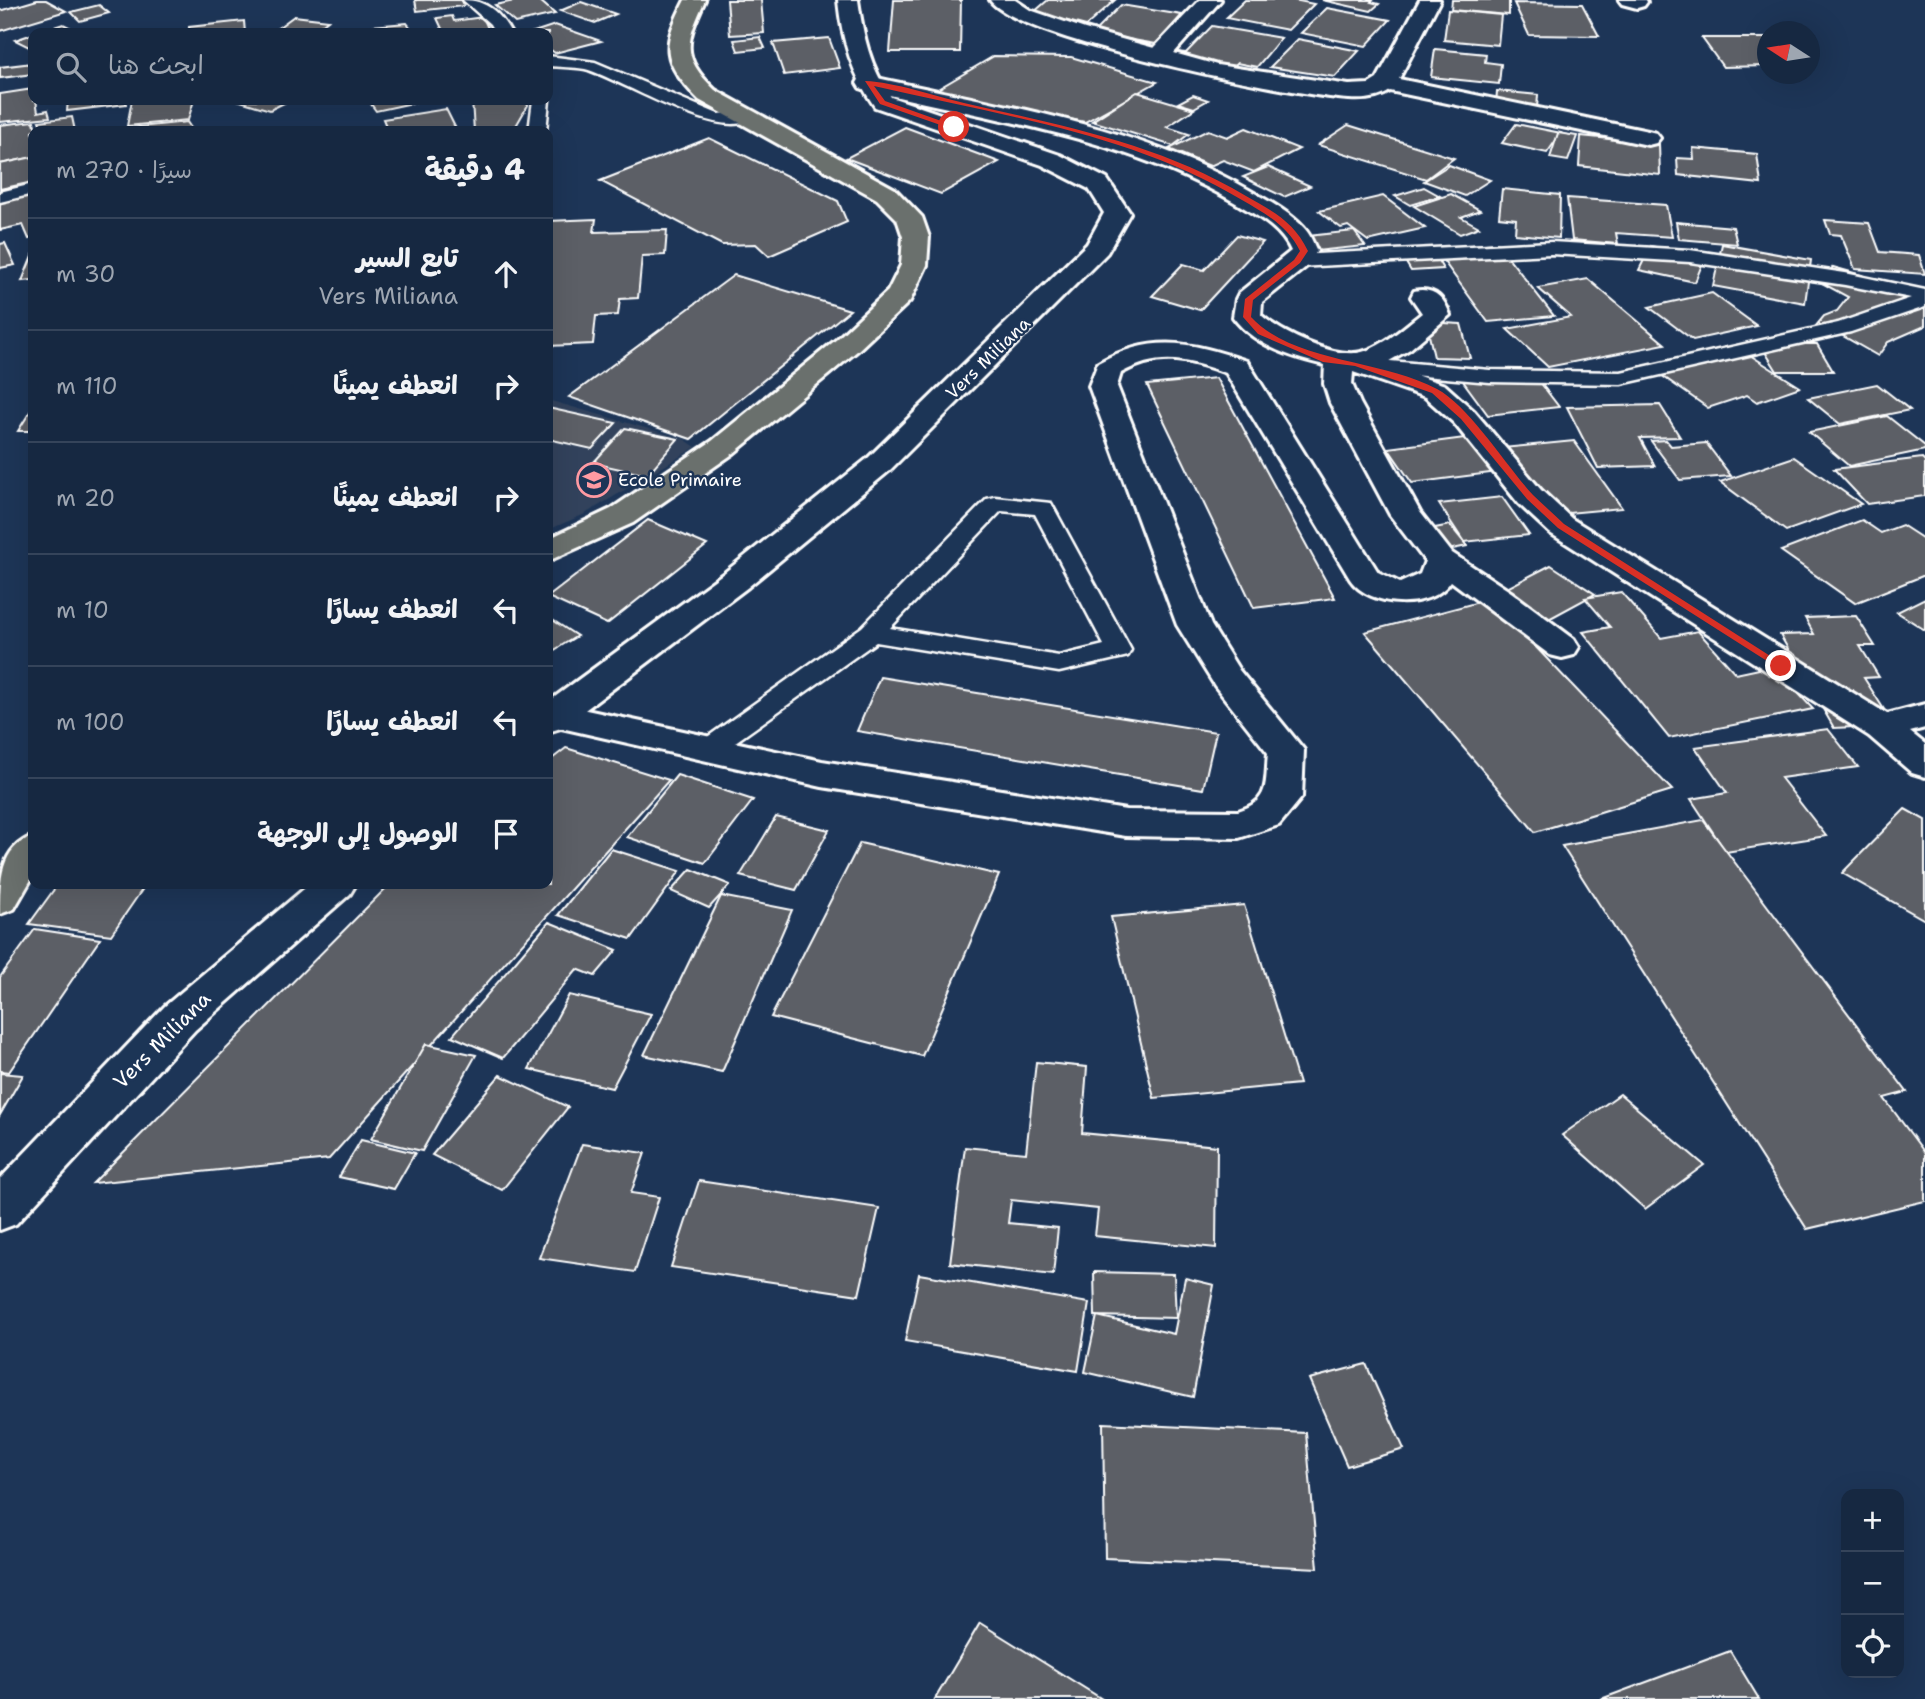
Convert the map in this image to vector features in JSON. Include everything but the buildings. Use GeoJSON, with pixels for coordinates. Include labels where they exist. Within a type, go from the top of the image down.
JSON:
{"type":"FeatureCollection","features":[{"type":"Feature","properties":{"kind":"main road"},"geometry":{"type":"LineString","coordinates":[[553,549],[622,516],[723,447],[847,345],[900,295],[914,265],[916,237],[909,217],[886,194],[707,95],[684,73],[677,53],[677,36],[695,0]]}},
{"type":"Feature","properties":{"kind":"main road"},"geometry":{"type":"LineString","coordinates":[[0,899],[28,856]]}},
{"type":"Feature","properties":{"kind":"street"},"geometry":{"type":"LineString","coordinates":[[848,0],[852,31],[867,83],[1075,131],[1156,154],[1224,186],[1272,214],[1296,234],[1304,251],[1297,261],[1249,299],[1247,317],[1261,332],[1326,360],[1348,363],[1435,391],[1464,417],[1530,497],[1561,526],[1882,727],[1925,764]]}},
{"type":"Feature","properties":{"kind":"street"},"geometry":{"type":"LineString","coordinates":[[1000,0],[1023,14],[1077,34],[1216,71],[1349,92],[1374,91],[1386,83],[1430,0]]}},
{"type":"Feature","properties":{"kind":"street"},"geometry":{"type":"LineString","coordinates":[[1160,56],[1211,0]]}},
{"type":"Feature","properties":{"kind":"street","name":"Vers Miliana"},"geometry":{"type":"LineString","coordinates":[[553,716],[736,580],[878,465],[1098,248],[1117,212],[1098,184],[1051,160],[883,102],[867,83]]}},
{"type":"Feature","properties":{"kind":"street"},"geometry":{"type":"LineString","coordinates":[[1386,83],[1648,138]]}},
{"type":"Feature","properties":{"kind":"street"},"geometry":{"type":"LineString","coordinates":[[1348,363],[1383,357],[1436,315],[1433,305],[1424,297]]}},
{"type":"Feature","properties":{"kind":"street"},"geometry":{"type":"LineString","coordinates":[[553,717],[822,775],[1126,823],[1239,825],[1266,816],[1283,797],[1286,750],[1235,688],[1194,625],[1103,386],[1108,369],[1130,355],[1166,349],[1206,356],[1237,367],[1366,579],[1391,594],[1413,591],[1435,580],[1441,560]]}},
{"type":"Feature","properties":{"kind":"street"},"geometry":{"type":"LineString","coordinates":[[1348,363],[1338,383],[1345,403],[1406,515],[1441,560],[1499,599],[1562,647]]}},
{"type":"Feature","properties":{"kind":"street"},"geometry":{"type":"LineString","coordinates":[[1882,727],[1925,716]]}},
{"type":"Feature","properties":{"kind":"street","name":"Vers Miliana"},"geometry":{"type":"LineString","coordinates":[[0,1210],[180,1018],[330,889]]}},
{"type":"Feature","properties":{"kind":"lane"},"geometry":{"type":"LineString","coordinates":[[471,0],[496,21],[500,28]]}},
{"type":"Feature","properties":{"kind":"lane"},"geometry":{"type":"LineString","coordinates":[[553,61],[589,65],[716,119],[747,116]]}},
{"type":"Feature","properties":{"kind":"lane"},"geometry":{"type":"LineString","coordinates":[[538,126],[540,105]]}},
{"type":"Feature","properties":{"kind":"lane"},"geometry":{"type":"LineString","coordinates":[[0,197],[28,190]]}},
{"type":"Feature","properties":{"kind":"lane"},"geometry":{"type":"LineString","coordinates":[[1297,261],[1551,248],[1690,256],[1845,279],[1912,292],[1925,299]]}},
{"type":"Feature","properties":{"kind":"lane"},"geometry":{"type":"LineString","coordinates":[[1348,363],[1490,376],[1621,377],[1844,328],[1925,299]]}},
{"type":"Feature","properties":{"kind":"lane"},"geometry":{"type":"LineString","coordinates":[[708,749],[871,633],[995,504],[1043,508],[1119,650],[1059,664],[871,633]]}},
{"type":"Feature","properties":{"kind":"shaded area","name":"Ecole Primaire"},"geometry":{"type":"Polygon","coordinates":[[[553,401],[684,439],[696,447],[585,514],[553,528],[553,401]]]}},
{"type":"Feature","properties":{"kind":"place","name":"Ecole Primaire"},"geometry":{"type":"Point","coordinates":[594,480]}},
{"type":"Feature","properties":{"kind":"route"},"geometry":{"type":"LineString","coordinates":[[954,127],[883,102],[867,83],[1075,131],[1156,154],[1224,186],[1272,214],[1296,234],[1304,251],[1297,261],[1249,299],[1247,317],[1261,332],[1326,360],[1356,364],[1435,391],[1464,417],[1530,497],[1561,526],[1781,666]]}}]}
